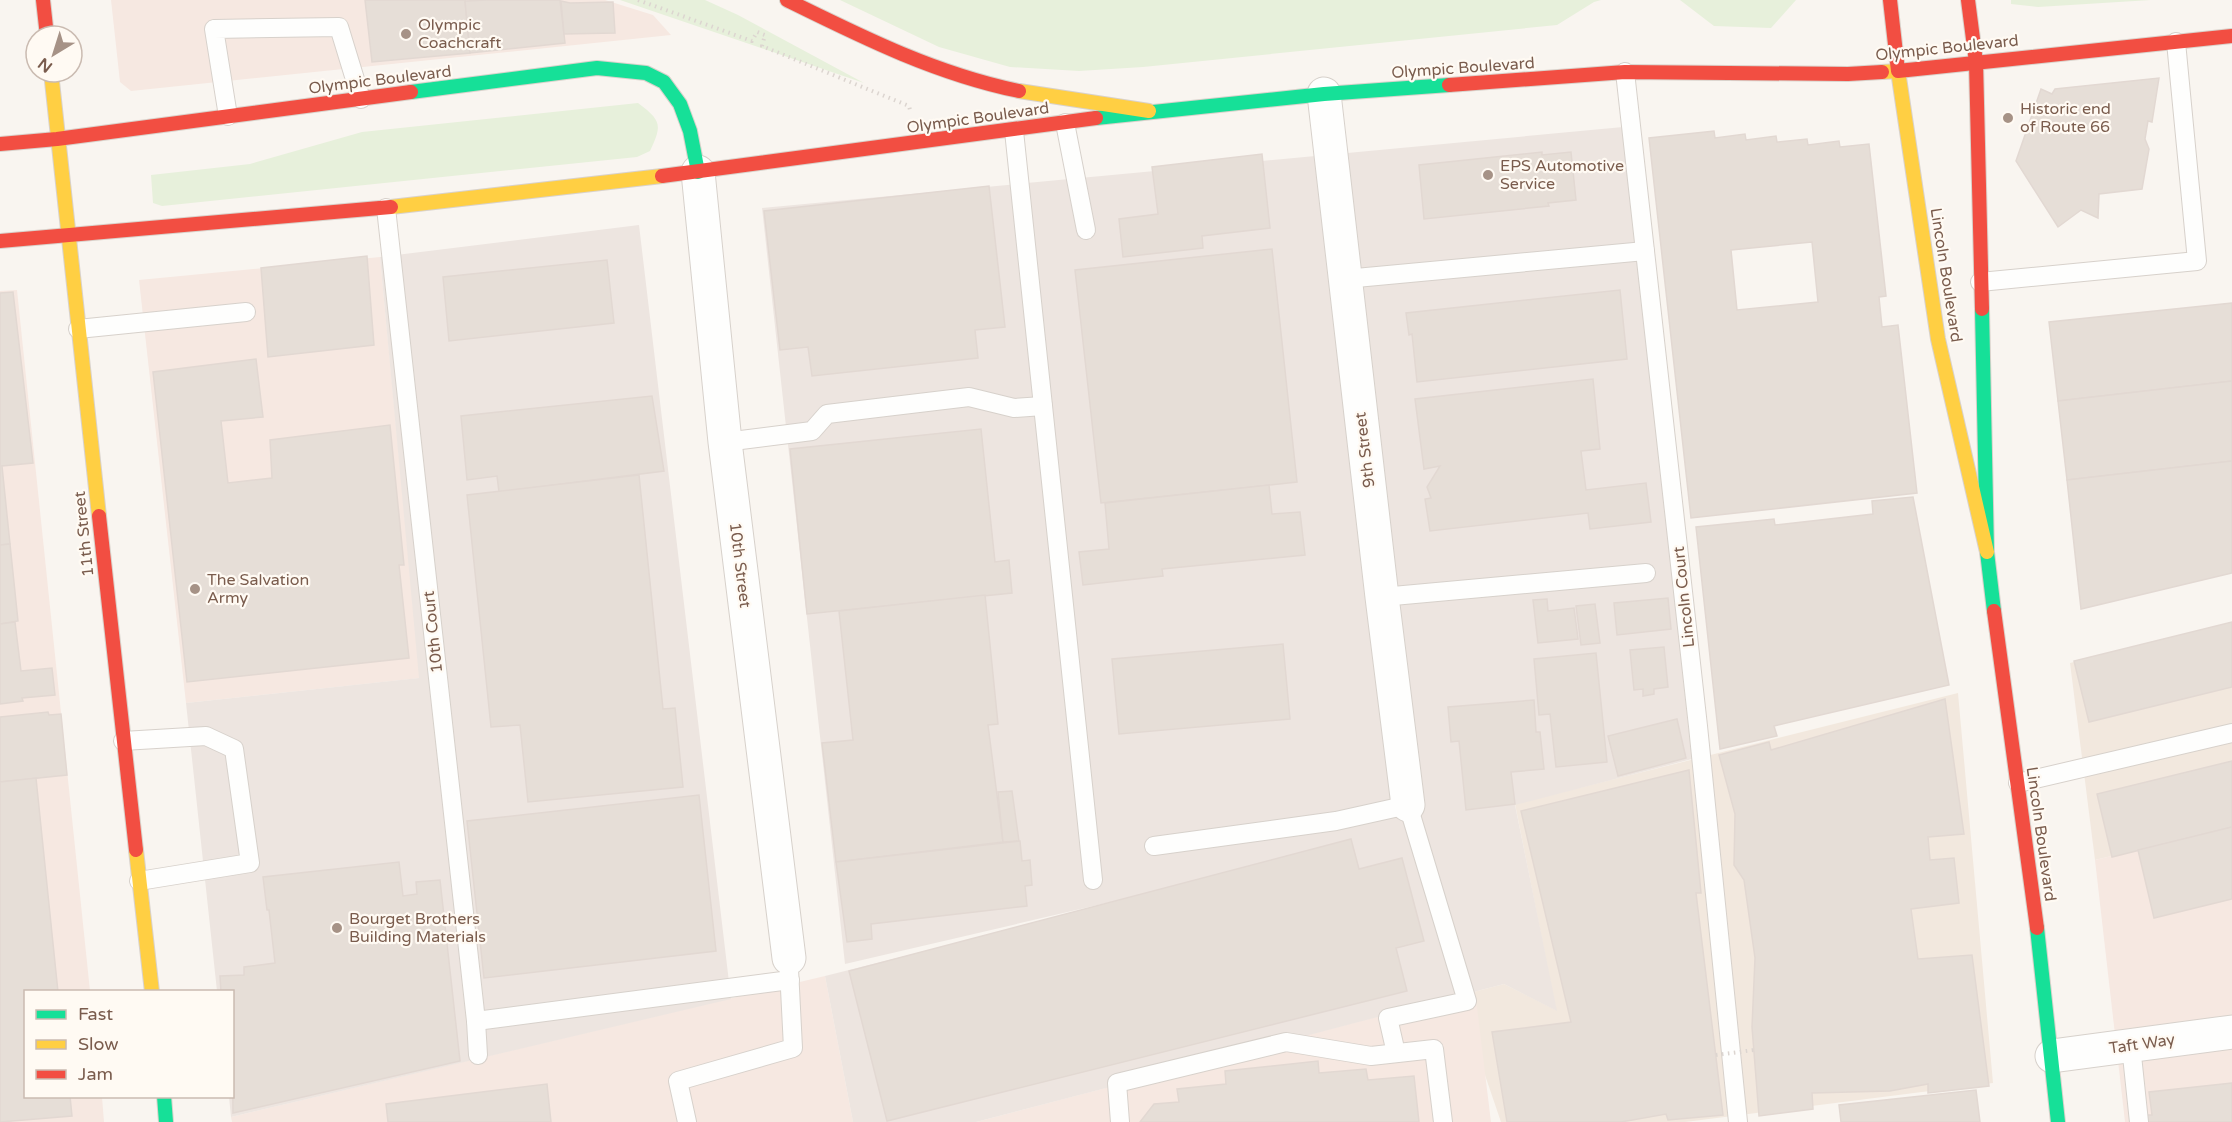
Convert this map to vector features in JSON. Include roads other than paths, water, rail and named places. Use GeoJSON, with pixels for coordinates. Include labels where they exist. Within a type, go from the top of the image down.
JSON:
{"type":"FeatureCollection","features":[{"type":"Feature","properties":{"kind":"main road"},"geometry":{"type":"LineString","coordinates":[[44,0],[46,24]]}},
{"type":"Feature","properties":{"kind":"main road"},"geometry":{"type":"LineString","coordinates":[[787,0],[879,45],[968,78],[1038,95],[1149,111]]}},
{"type":"Feature","properties":{"kind":"main road","name":"Lincoln Boulevard"},"geometry":{"type":"LineString","coordinates":[[1890,0],[1898,71],[1938,339],[1988,552]]}},
{"type":"Feature","properties":{"kind":"main road","name":"Lincoln Boulevard"},"geometry":{"type":"LineString","coordinates":[[1968,0],[1976,62],[1988,552],[2011,744],[2027,848],[2058,1122]]}},
{"type":"Feature","properties":{"kind":"main road","name":"Olympic Boulevard"},"geometry":{"type":"LineString","coordinates":[[0,241],[386,208],[698,172],[1149,111],[1324,94],[1625,72],[1848,74],[1898,71],[2232,36]]}},
{"type":"Feature","properties":{"kind":"main road","name":"Olympic Boulevard"},"geometry":{"type":"LineString","coordinates":[[0,144],[57,139],[597,68],[653,75],[673,91],[685,115],[698,172]]}},
{"type":"Feature","properties":{"kind":"main road","name":"11th Street"},"geometry":{"type":"LineString","coordinates":[[52,84],[152,990]]}},
{"type":"Feature","properties":{"kind":"main road"},"geometry":{"type":"LineString","coordinates":[[160,1121],[164,1098]]}},
{"type":"Feature","properties":{"kind":"street","name":"9th Street"},"geometry":{"type":"LineString","coordinates":[[1324,94],[1408,805]]}},
{"type":"Feature","properties":{"kind":"street","name":"10th Street"},"geometry":{"type":"LineString","coordinates":[[698,172],[725,442],[789,969]]}},
{"type":"Feature","properties":{"kind":"street","name":"Taft Way"},"geometry":{"type":"LineString","coordinates":[[2052,1056],[2232,1032]]}},
{"type":"Feature","properties":{"kind":"lane"},"geometry":{"type":"LineString","coordinates":[[228,116],[214,29],[339,27],[361,99]]}},
{"type":"Feature","properties":{"kind":"lane"},"geometry":{"type":"LineString","coordinates":[[1980,282],[2197,261],[2176,42]]}},
{"type":"Feature","properties":{"kind":"lane","name":"Lincoln Court"},"geometry":{"type":"LineString","coordinates":[[1625,72],[1698,726],[1738,1122]]}},
{"type":"Feature","properties":{"kind":"lane"},"geometry":{"type":"LineString","coordinates":[[1065,123],[1086,230]]}},
{"type":"Feature","properties":{"kind":"lane"},"geometry":{"type":"LineString","coordinates":[[1014,131],[1093,880]]}},
{"type":"Feature","properties":{"kind":"lane","name":"10th Court"},"geometry":{"type":"LineString","coordinates":[[386,208],[478,1055]]}},
{"type":"Feature","properties":{"kind":"lane"},"geometry":{"type":"LineString","coordinates":[[1345,279],[1645,250]]}},
{"type":"Feature","properties":{"kind":"lane"},"geometry":{"type":"LineString","coordinates":[[78,329],[246,312]]}},
{"type":"Feature","properties":{"kind":"lane"},"geometry":{"type":"LineString","coordinates":[[725,442],[812,431],[827,414],[969,397],[1014,408],[1043,406]]}},
{"type":"Feature","properties":{"kind":"lane"},"geometry":{"type":"LineString","coordinates":[[1382,597],[1646,573]]}},
{"type":"Feature","properties":{"kind":"lane"},"geometry":{"type":"LineString","coordinates":[[2018,783],[2232,733]]}},
{"type":"Feature","properties":{"kind":"lane"},"geometry":{"type":"LineString","coordinates":[[123,741],[206,736],[234,748],[250,863],[139,881]]}},
{"type":"Feature","properties":{"kind":"lane"},"geometry":{"type":"LineString","coordinates":[[1154,846],[1336,821],[1408,805],[1467,1001],[1388,1018],[1396,1053]]}},
{"type":"Feature","properties":{"kind":"lane"},"geometry":{"type":"LineString","coordinates":[[476,1021],[789,969],[793,1048],[678,1081],[687,1122]]}},
{"type":"Feature","properties":{"kind":"lane"},"geometry":{"type":"LineString","coordinates":[[1120,1122],[1117,1083],[1286,1042],[1371,1056],[1434,1049],[1443,1122]]}},
{"type":"Feature","properties":{"kind":"lane"},"geometry":{"type":"LineString","coordinates":[[2131,1046],[2139,1122]]}},
{"type":"Feature","properties":{"kind":"place","name":"Olympic Coachcraft"},"geometry":{"type":"Point","coordinates":[406,34]}},
{"type":"Feature","properties":{"kind":"place","name":"Historic end of Route 66"},"geometry":{"type":"Point","coordinates":[2008,118]}},
{"type":"Feature","properties":{"kind":"place","name":"EPS Automotive Service"},"geometry":{"type":"Point","coordinates":[1488,175]}},
{"type":"Feature","properties":{"kind":"place","name":"The Salvation Army"},"geometry":{"type":"Point","coordinates":[195,589]}},
{"type":"Feature","properties":{"kind":"place","name":"Bourget Brothers Building Materials"},"geometry":{"type":"Point","coordinates":[337,928]}}]}
